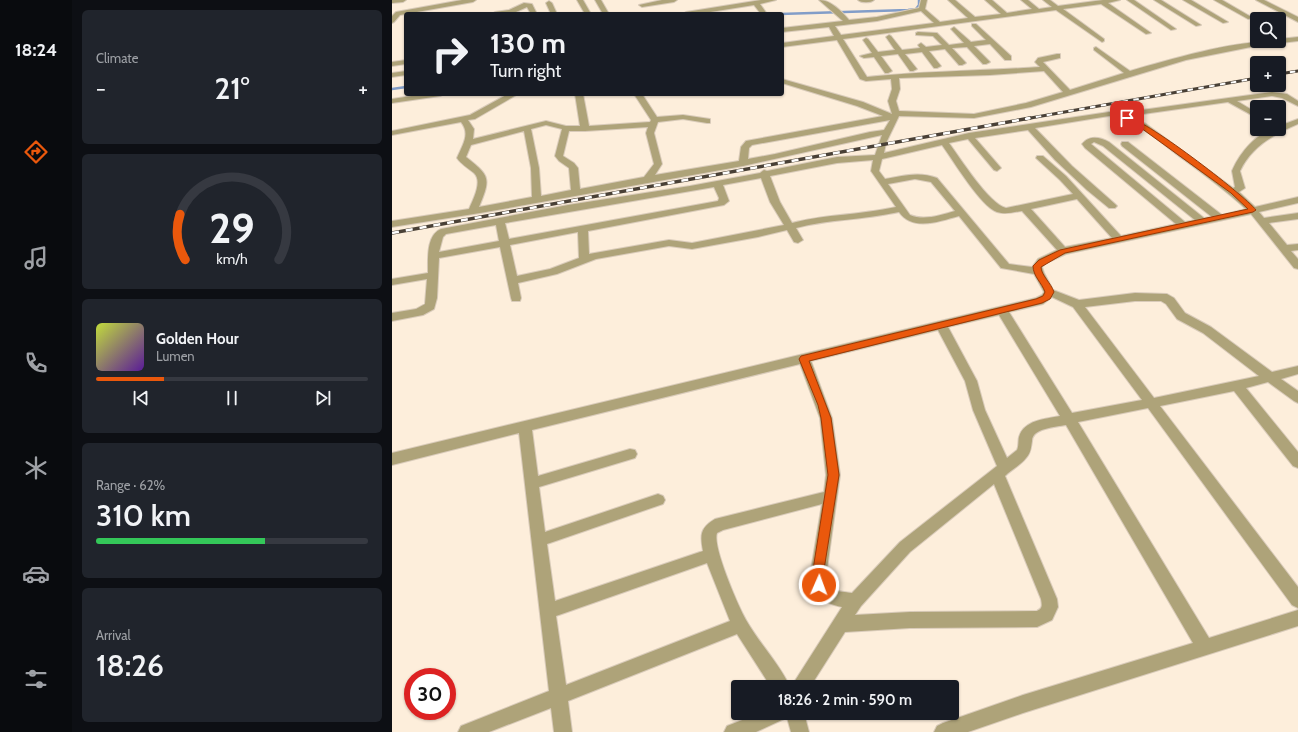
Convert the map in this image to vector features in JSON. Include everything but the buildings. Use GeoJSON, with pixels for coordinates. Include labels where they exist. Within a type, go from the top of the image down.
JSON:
{"type":"FeatureCollection","features":[{"type":"Feature","properties":{"kind":"street"},"geometry":{"type":"LineString","coordinates":[[392,1],[403,0]]}},
{"type":"Feature","properties":{"kind":"street"},"geometry":{"type":"LineString","coordinates":[[392,21],[394,14],[442,3],[473,0]]}},
{"type":"Feature","properties":{"kind":"street"},"geometry":{"type":"LineString","coordinates":[[580,0],[587,12]]}},
{"type":"Feature","properties":{"kind":"street"},"geometry":{"type":"LineString","coordinates":[[598,0],[603,12]]}},
{"type":"Feature","properties":{"kind":"street"},"geometry":{"type":"LineString","coordinates":[[642,5],[674,0]]}},
{"type":"Feature","properties":{"kind":"street"},"geometry":{"type":"LineString","coordinates":[[698,12],[773,0]]}},
{"type":"Feature","properties":{"kind":"street"},"geometry":{"type":"LineString","coordinates":[[822,0],[838,13],[848,24]]}},
{"type":"Feature","properties":{"kind":"street"},"geometry":{"type":"LineString","coordinates":[[861,0],[871,0]]}},
{"type":"Feature","properties":{"kind":"street"},"geometry":{"type":"LineString","coordinates":[[922,9],[924,0]]}},
{"type":"Feature","properties":{"kind":"street"},"geometry":{"type":"LineString","coordinates":[[951,0],[1008,58]]}},
{"type":"Feature","properties":{"kind":"street"},"geometry":{"type":"LineString","coordinates":[[988,0],[1006,15]]}},
{"type":"Feature","properties":{"kind":"street"},"geometry":{"type":"LineString","coordinates":[[1024,0],[1038,11]]}},
{"type":"Feature","properties":{"kind":"street"},"geometry":{"type":"LineString","coordinates":[[1046,0],[1102,40]]}},
{"type":"Feature","properties":{"kind":"street"},"geometry":{"type":"LineString","coordinates":[[784,45],[939,24],[974,22],[1006,15],[1117,0]]}},
{"type":"Feature","properties":{"kind":"street"},"geometry":{"type":"LineString","coordinates":[[1130,0],[1173,29]]}},
{"type":"Feature","properties":{"kind":"street"},"geometry":{"type":"LineString","coordinates":[[1157,0],[1198,25]]}},
{"type":"Feature","properties":{"kind":"street"},"geometry":{"type":"LineString","coordinates":[[1186,0],[1225,22]]}},
{"type":"Feature","properties":{"kind":"street"},"geometry":{"type":"LineString","coordinates":[[1217,0],[1250,18]]}},
{"type":"Feature","properties":{"kind":"street"},"geometry":{"type":"LineString","coordinates":[[1259,0],[1298,20]]}},
{"type":"Feature","properties":{"kind":"street"},"geometry":{"type":"LineString","coordinates":[[1106,1],[1148,33]]}},
{"type":"Feature","properties":{"kind":"street"},"geometry":{"type":"LineString","coordinates":[[759,2],[763,12]]}},
{"type":"Feature","properties":{"kind":"street"},"geometry":{"type":"LineString","coordinates":[[548,3],[553,12]]}},
{"type":"Feature","properties":{"kind":"street"},"geometry":{"type":"LineString","coordinates":[[514,12],[520,6],[527,5],[530,5],[533,12]]}},
{"type":"Feature","properties":{"kind":"street"},"geometry":{"type":"LineString","coordinates":[[784,30],[877,20],[922,9]]}},
{"type":"Feature","properties":{"kind":"street"},"geometry":{"type":"LineString","coordinates":[[922,9],[939,24]]}},
{"type":"Feature","properties":{"kind":"street"},"geometry":{"type":"LineString","coordinates":[[831,25],[864,78],[892,74],[986,74],[1044,69]]}},
{"type":"Feature","properties":{"kind":"street"},"geometry":{"type":"LineString","coordinates":[[908,28],[937,66]]}},
{"type":"Feature","properties":{"kind":"street"},"geometry":{"type":"LineString","coordinates":[[954,29],[986,62]]}},
{"type":"Feature","properties":{"kind":"street"},"geometry":{"type":"LineString","coordinates":[[913,35],[929,33],[935,34],[962,63]]}},
{"type":"Feature","properties":{"kind":"street"},"geometry":{"type":"LineString","coordinates":[[889,37],[913,69]]}},
{"type":"Feature","properties":{"kind":"street"},"geometry":{"type":"LineString","coordinates":[[743,163],[745,147],[749,143],[894,116],[970,117],[1022,106],[1129,74],[1206,54],[1256,44],[1298,39]]}},
{"type":"Feature","properties":{"kind":"street"},"geometry":{"type":"LineString","coordinates":[[866,40],[892,74],[896,89],[892,101],[894,116],[882,144],[874,170],[907,217],[918,221],[961,213]]}},
{"type":"Feature","properties":{"kind":"street"},"geometry":{"type":"LineString","coordinates":[[864,56],[991,42]]}},
{"type":"Feature","properties":{"kind":"street"},"geometry":{"type":"LineString","coordinates":[[1096,49],[1129,74]]}},
{"type":"Feature","properties":{"kind":"street"},"geometry":{"type":"LineString","coordinates":[[1058,56],[1039,61],[1044,69],[1069,93]]}},
{"type":"Feature","properties":{"kind":"street"},"geometry":{"type":"LineString","coordinates":[[392,64],[404,62]]}},
{"type":"Feature","properties":{"kind":"street"},"geometry":{"type":"LineString","coordinates":[[392,75],[404,73]]}},
{"type":"Feature","properties":{"kind":"street"},"geometry":{"type":"LineString","coordinates":[[784,82],[827,95],[865,104],[894,116]]}},
{"type":"Feature","properties":{"kind":"street"},"geometry":{"type":"LineString","coordinates":[[392,317],[419,312],[430,306],[434,256],[438,237],[441,233],[837,160],[878,156],[943,141],[1101,114],[1120,115],[1274,94],[1284,96],[1298,104]]}},
{"type":"Feature","properties":{"kind":"street"},"geometry":{"type":"LineString","coordinates":[[392,101],[426,96]]}},
{"type":"Feature","properties":{"kind":"street"},"geometry":{"type":"LineString","coordinates":[[392,133],[476,115],[510,96]]}},
{"type":"Feature","properties":{"kind":"street"},"geometry":{"type":"LineString","coordinates":[[580,96],[585,129]]}},
{"type":"Feature","properties":{"kind":"street"},"geometry":{"type":"LineString","coordinates":[[639,96],[655,122]]}},
{"type":"Feature","properties":{"kind":"street"},"geometry":{"type":"LineString","coordinates":[[1230,100],[1250,112]]}},
{"type":"Feature","properties":{"kind":"street"},"geometry":{"type":"LineString","coordinates":[[1120,115],[1151,132],[1233,192],[1253,210],[1298,266]]}},
{"type":"Feature","properties":{"kind":"street"},"geometry":{"type":"LineString","coordinates":[[468,143],[546,123],[566,128],[585,129],[655,122],[683,117],[707,121]]}},
{"type":"Feature","properties":{"kind":"street"},"geometry":{"type":"LineString","coordinates":[[463,119],[469,125],[471,130],[468,143],[460,158],[482,176],[481,190],[473,211]]}},
{"type":"Feature","properties":{"kind":"street"},"geometry":{"type":"LineString","coordinates":[[1233,192],[1240,188],[1236,171],[1250,148],[1265,136],[1298,121]]}},
{"type":"Feature","properties":{"kind":"street"},"geometry":{"type":"LineString","coordinates":[[647,179],[658,164],[650,133],[655,122]]}},
{"type":"Feature","properties":{"kind":"street"},"geometry":{"type":"LineString","coordinates":[[1029,126],[1056,157],[1093,191],[1112,206]]}},
{"type":"Feature","properties":{"kind":"street"},"geometry":{"type":"LineString","coordinates":[[527,128],[535,168],[537,199]]}},
{"type":"Feature","properties":{"kind":"street"},"geometry":{"type":"LineString","coordinates":[[566,128],[559,156],[561,160],[572,165],[574,169],[576,192]]}},
{"type":"Feature","properties":{"kind":"street"},"geometry":{"type":"LineString","coordinates":[[392,224],[743,163],[790,154],[870,134],[888,132]]}},
{"type":"Feature","properties":{"kind":"street"},"geometry":{"type":"LineString","coordinates":[[970,136],[997,168]]}},
{"type":"Feature","properties":{"kind":"street"},"geometry":{"type":"LineString","coordinates":[[1184,226],[1086,144],[1091,140],[1095,140],[1106,144],[1203,222]]}},
{"type":"Feature","properties":{"kind":"street"},"geometry":{"type":"LineString","coordinates":[[943,141],[980,191],[996,208],[1006,211],[1079,196]]}},
{"type":"Feature","properties":{"kind":"street"},"geometry":{"type":"LineString","coordinates":[[1125,144],[1220,218]]}},
{"type":"Feature","properties":{"kind":"street"},"geometry":{"type":"LineString","coordinates":[[1040,158],[1063,178],[1119,240]]}},
{"type":"Feature","properties":{"kind":"street"},"geometry":{"type":"LineString","coordinates":[[764,173],[775,202],[791,226],[798,240]]}},
{"type":"Feature","properties":{"kind":"street"},"geometry":{"type":"LineString","coordinates":[[882,182],[918,177],[934,180],[1005,266],[1037,271]]}},
{"type":"Feature","properties":{"kind":"street"},"geometry":{"type":"LineString","coordinates":[[434,256],[721,203],[724,201],[724,198],[717,183]]}},
{"type":"Feature","properties":{"kind":"street"},"geometry":{"type":"LineString","coordinates":[[392,459],[1039,301],[1047,297],[1049,292],[1047,285],[1037,271],[1037,266],[1042,261],[1063,252],[1298,200]]}},
{"type":"Feature","properties":{"kind":"street"},"geometry":{"type":"LineString","coordinates":[[1024,207],[1063,252]]}},
{"type":"Feature","properties":{"kind":"street"},"geometry":{"type":"LineString","coordinates":[[512,281],[553,272],[584,259],[669,243],[692,246],[832,218],[874,215],[902,209]]}},
{"type":"Feature","properties":{"kind":"street"},"geometry":{"type":"LineString","coordinates":[[1261,221],[1298,216]]}},
{"type":"Feature","properties":{"kind":"street"},"geometry":{"type":"LineString","coordinates":[[500,221],[516,298]]}},
{"type":"Feature","properties":{"kind":"street"},"geometry":{"type":"LineString","coordinates":[[583,228],[584,259]]}},
{"type":"Feature","properties":{"kind":"street"},"geometry":{"type":"LineString","coordinates":[[1284,249],[1298,247]]}},
{"type":"Feature","properties":{"kind":"street"},"geometry":{"type":"LineString","coordinates":[[392,282],[433,275]]}},
{"type":"Feature","properties":{"kind":"street"},"geometry":{"type":"LineString","coordinates":[[1049,292],[1071,300],[1077,304],[1298,600]]}},
{"type":"Feature","properties":{"kind":"street"},"geometry":{"type":"LineString","coordinates":[[1077,304],[1134,297],[1163,297],[1170,301],[1182,316],[1200,325],[1272,377],[1298,398]]}},
{"type":"Feature","properties":{"kind":"street"},"geometry":{"type":"LineString","coordinates":[[1002,310],[1205,647]]}},
{"type":"Feature","properties":{"kind":"street"},"geometry":{"type":"LineString","coordinates":[[840,624],[910,620],[1037,619],[1046,615],[1050,607],[1049,599],[979,410],[971,381],[942,325]]}},
{"type":"Feature","properties":{"kind":"street"},"geometry":{"type":"LineString","coordinates":[[804,359],[826,418],[833,475],[818,576],[819,585],[828,597],[855,601]]}},
{"type":"Feature","properties":{"kind":"street"},"geometry":{"type":"LineString","coordinates":[[804,680],[855,601],[905,546],[1022,454],[1025,448],[1025,438],[1029,431],[1037,426],[1237,386],[1298,370]]}},
{"type":"Feature","properties":{"kind":"street"},"geometry":{"type":"LineString","coordinates":[[1237,386],[1298,462]]}},
{"type":"Feature","properties":{"kind":"street"},"geometry":{"type":"LineString","coordinates":[[525,427],[563,732]]}},
{"type":"Feature","properties":{"kind":"street"},"geometry":{"type":"LineString","coordinates":[[533,483],[630,454]]}},
{"type":"Feature","properties":{"kind":"street"},"geometry":{"type":"LineString","coordinates":[[776,680],[740,625],[711,555],[708,537],[711,529],[720,524],[831,496]]}},
{"type":"Feature","properties":{"kind":"street"},"geometry":{"type":"LineString","coordinates":[[540,540],[658,500]]}},
{"type":"Feature","properties":{"kind":"street"},"geometry":{"type":"LineString","coordinates":[[548,611],[711,555]]}},
{"type":"Feature","properties":{"kind":"street"},"geometry":{"type":"LineString","coordinates":[[943,732],[974,727],[1205,647],[1298,618]]}},
{"type":"Feature","properties":{"kind":"street"},"geometry":{"type":"LineString","coordinates":[[467,732],[740,625]]}},
{"type":"Feature","properties":{"kind":"street"},"geometry":{"type":"LineString","coordinates":[[733,732],[764,720]]}},
{"type":"Feature","properties":{"kind":"street"},"geometry":{"type":"LineString","coordinates":[[797,720],[800,732]]}},
{"type":"Feature","properties":{"kind":"waterway"},"geometry":{"type":"LineString","coordinates":[[784,14],[908,10],[916,9],[919,5],[919,0]]}},
{"type":"Feature","properties":{"kind":"waterway"},"geometry":{"type":"LineString","coordinates":[[392,89],[404,87]]}},
{"type":"Feature","properties":{"kind":"railway"},"geometry":{"type":"LineString","coordinates":[[1286,73],[1298,71]]}},
{"type":"Feature","properties":{"kind":"railway"},"geometry":{"type":"LineString","coordinates":[[1025,119],[1250,79]]}},
{"type":"Feature","properties":{"kind":"railway"},"geometry":{"type":"LineString","coordinates":[[392,233],[1030,118]]}},
{"type":"Feature","properties":{"kind":"route"},"geometry":{"type":"LineString","coordinates":[[819,585],[818,576],[833,485],[833,475],[826,418],[804,359],[1039,301],[1047,297],[1049,292],[1047,285],[1037,271],[1037,266],[1042,261],[1063,252],[1253,210],[1233,192],[1186,157],[1143,126],[1127,118]]}}]}
